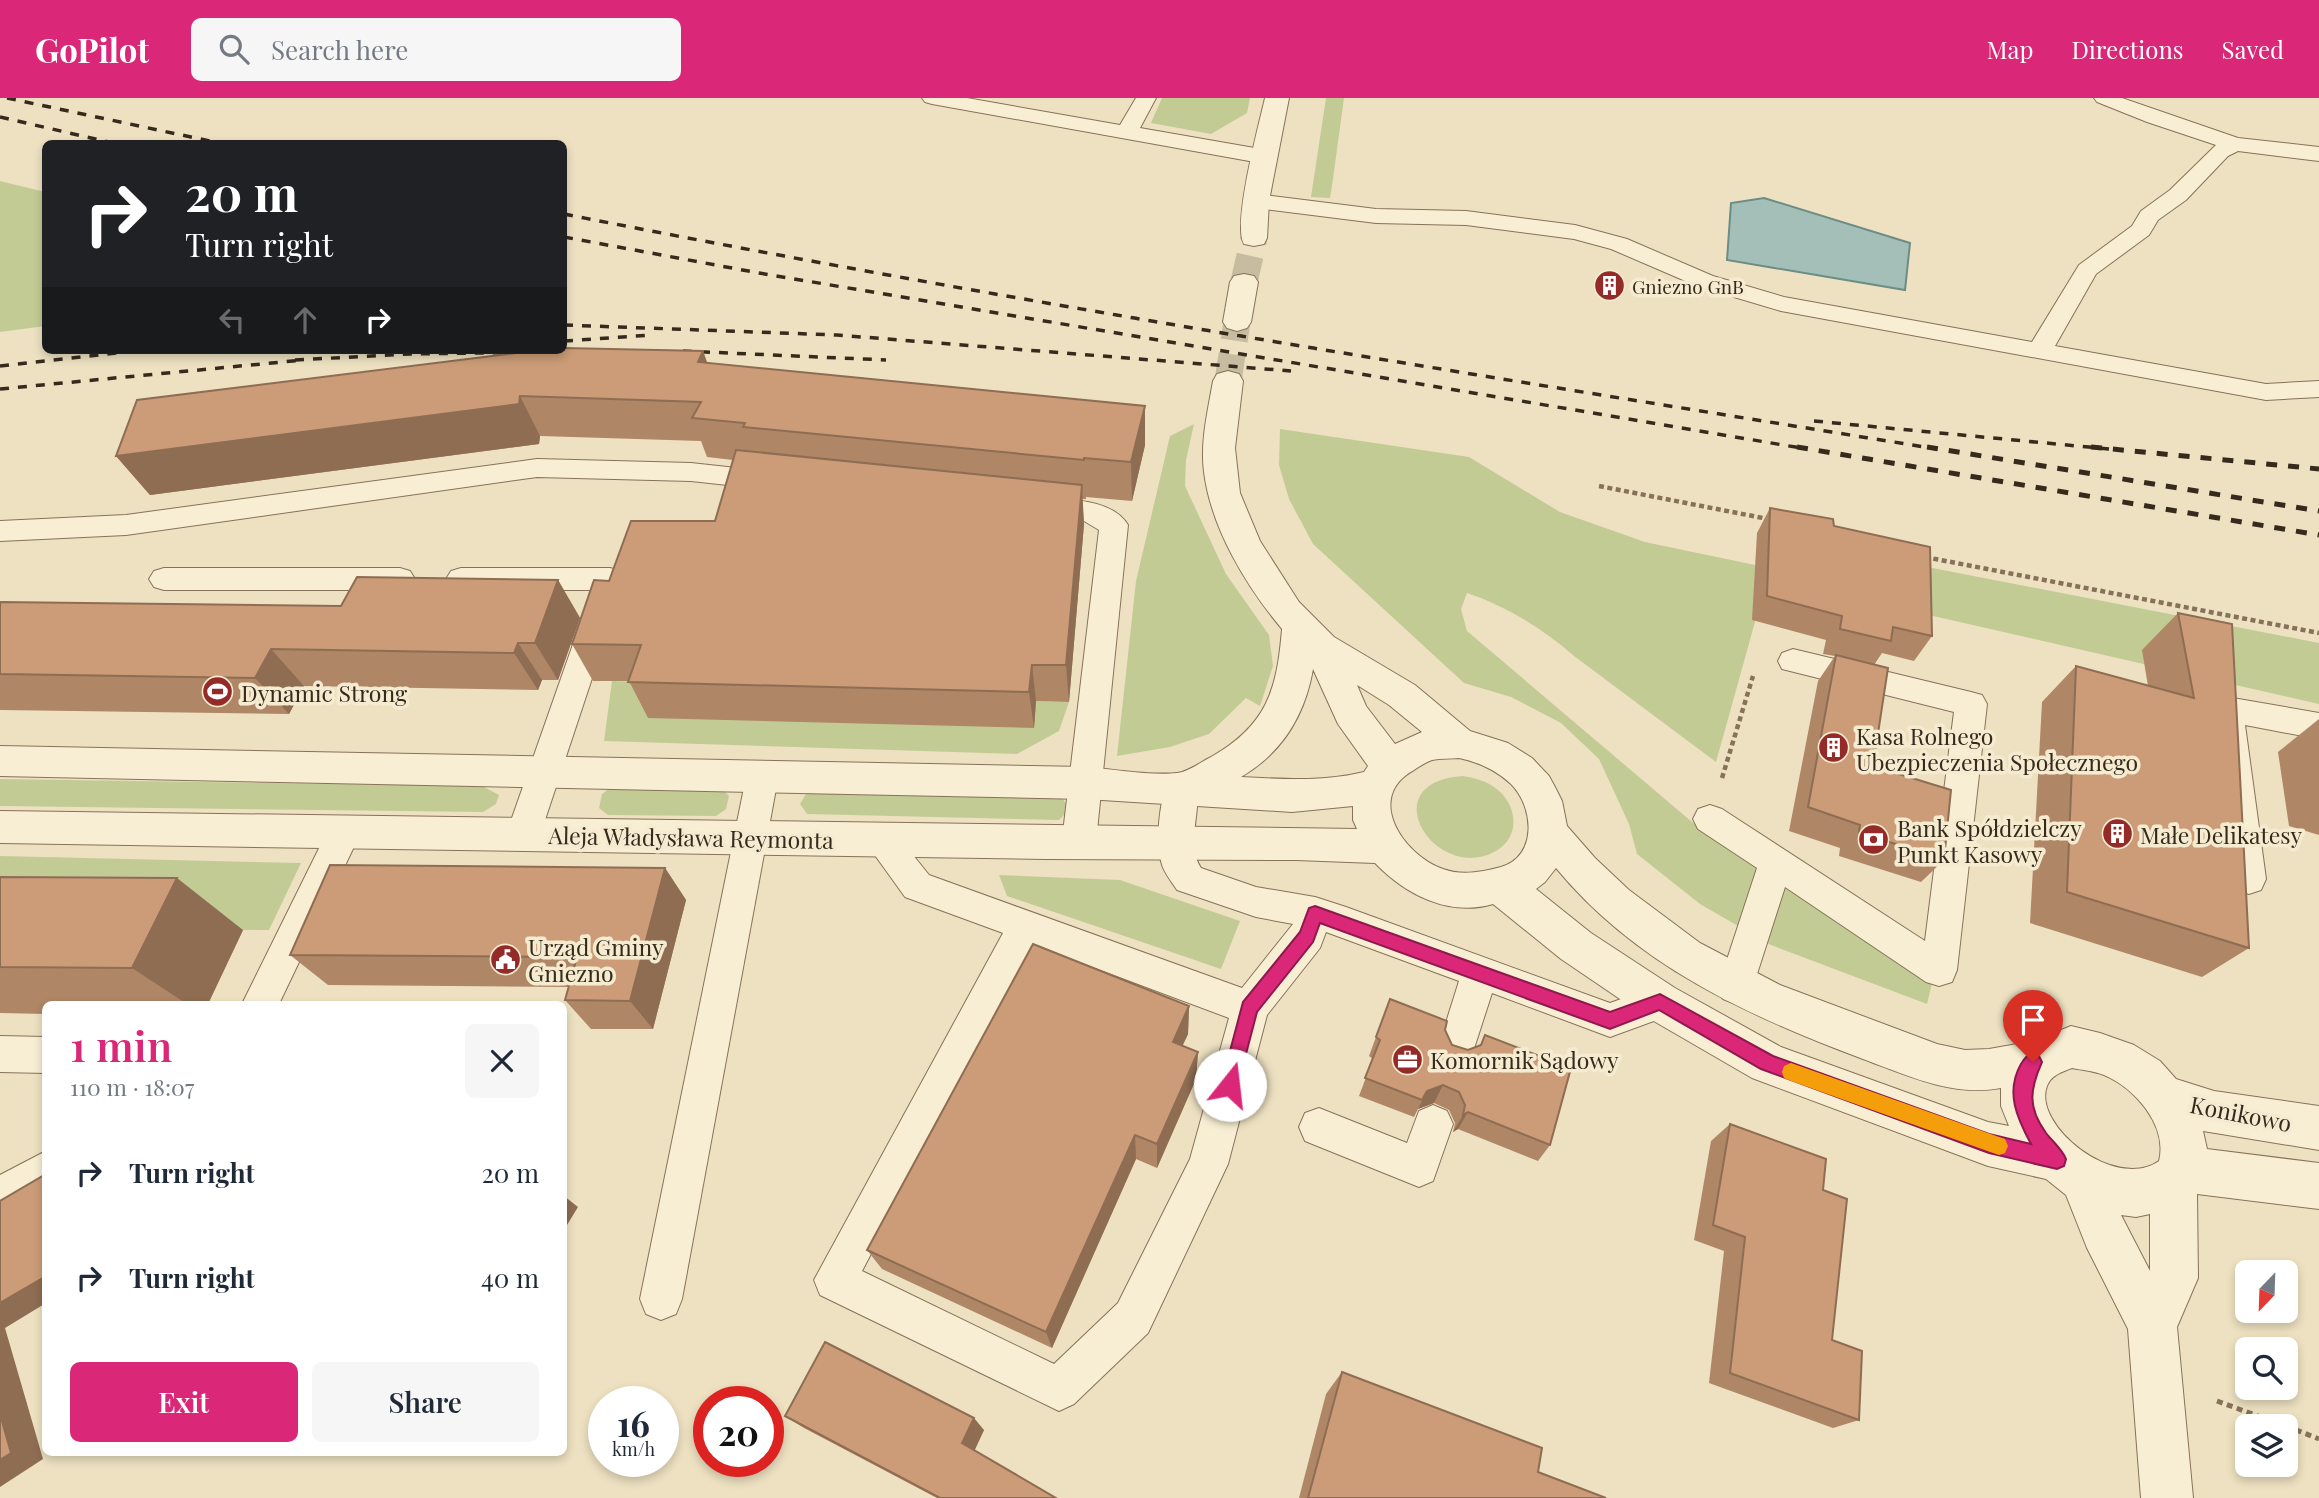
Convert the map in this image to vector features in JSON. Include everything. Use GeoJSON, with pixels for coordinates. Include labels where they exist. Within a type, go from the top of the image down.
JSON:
{"type":"FeatureCollection","features":[{"type":"Feature","properties":{"kind":"street"},"geometry":{"type":"LineString","coordinates":[[1254,238],[1256,201],[1277,98]]}},
{"type":"Feature","properties":{"kind":"street"},"geometry":{"type":"LineString","coordinates":[[1237,322],[1244,282]]}},
{"type":"Feature","properties":{"kind":"street"},"geometry":{"type":"LineString","coordinates":[[1228,381],[1221,426],[1220,473],[1234,520],[1251,557],[1310,635],[1382,775]]}},
{"type":"Feature","properties":{"kind":"street"},"geometry":{"type":"LineString","coordinates":[[1310,635],[1396,690],[1459,743],[1503,758],[1526,775],[1542,797],[1549,832],[1548,842],[1539,862],[1523,877],[1503,887],[1474,892],[1445,888],[1418,877],[1394,860],[1383,847],[1371,818],[1372,797],[1382,775]]}},
{"type":"Feature","properties":{"kind":"street"},"geometry":{"type":"LineString","coordinates":[[1181,790],[1249,754],[1275,728],[1290,696],[1299,658],[1310,635]]}},
{"type":"Feature","properties":{"kind":"street"},"geometry":{"type":"LineString","coordinates":[[0,761],[1086,783],[1292,796],[1342,793],[1382,775],[1405,754],[1424,746],[1459,743]]}},
{"type":"Feature","properties":{"kind":"street","name":"Aleja Władysława Reymonta"},"geometry":{"type":"LineString","coordinates":[[0,827],[1383,847]]}},
{"type":"Feature","properties":{"kind":"street"},"geometry":{"type":"LineString","coordinates":[[1549,832],[1574,863],[1619,908],[1666,945],[1736,987],[1782,1009],[1901,1053],[1967,1071],[2033,1062],[2049,1052],[2071,1047],[2095,1051],[2120,1060],[2144,1076],[2164,1096],[2178,1118],[2185,1142],[2183,1163],[2177,1175],[2174,1278],[2152,1326]]}},
{"type":"Feature","properties":{"kind":"street"},"geometry":{"type":"LineString","coordinates":[[1503,887],[1576,946],[1660,1002],[1768,1063],[1989,1144],[2070,1169],[2108,1190],[2134,1194],[2156,1190],[2177,1175],[2319,1186]]}},
{"type":"Feature","properties":{"kind":"street"},"geometry":{"type":"LineString","coordinates":[[2033,1062],[2024,1077],[2022,1096],[2027,1117],[2039,1139],[2070,1169],[2152,1326],[2167,1498]]}},
{"type":"Feature","properties":{"kind":"street","name":"Konikowo"},"geometry":{"type":"LineString","coordinates":[[2164,1096],[2214,1113],[2319,1128]]}},
{"type":"Feature","properties":{"kind":"lane"},"geometry":{"type":"LineString","coordinates":[[932,98],[1266,157]]}},
{"type":"Feature","properties":{"kind":"lane"},"geometry":{"type":"LineString","coordinates":[[1127,132],[1146,98]]}},
{"type":"Feature","properties":{"kind":"lane"},"geometry":{"type":"LineString","coordinates":[[2104,98],[2154,118],[2235,144],[2319,154]]}},
{"type":"Feature","properties":{"kind":"lane"},"geometry":{"type":"LineString","coordinates":[[2040,350],[2087,270],[2141,230],[2149,216],[2178,195],[2195,174],[2220,151],[2235,144]]}},
{"type":"Feature","properties":{"kind":"lane"},"geometry":{"type":"LineString","coordinates":[[1256,201],[1376,216],[1466,218],[1574,232],[1619,244],[1705,281],[1781,304],[2266,392],[2319,389]]}},
{"type":"Feature","properties":{"kind":"lane"},"geometry":{"type":"LineString","coordinates":[[0,531],[125,525],[537,468],[691,472],[801,483]]}},
{"type":"Feature","properties":{"kind":"lane"},"geometry":{"type":"LineString","coordinates":[[1007,504],[1090,512],[1114,525],[1079,841]]}},
{"type":"Feature","properties":{"kind":"lane"},"geometry":{"type":"LineString","coordinates":[[164,579],[610,579],[523,835]]}},
{"type":"Feature","properties":{"kind":"lane"},"geometry":{"type":"LineString","coordinates":[[1710,819],[1939,970],[1971,704],[1793,660]]}},
{"type":"Feature","properties":{"kind":"lane"},"geometry":{"type":"LineString","coordinates":[[2249,879],[2227,709],[2319,726]]}},
{"type":"Feature","properties":{"kind":"lane"},"geometry":{"type":"LineString","coordinates":[[661,1299],[762,778]]}},
{"type":"Feature","properties":{"kind":"lane"},"geometry":{"type":"LineString","coordinates":[[1181,790],[1176,842],[1179,864],[1189,879],[1256,901],[1315,913],[1610,1020],[1660,1002]]}},
{"type":"Feature","properties":{"kind":"lane"},"geometry":{"type":"LineString","coordinates":[[261,1001],[344,832]]}},
{"type":"Feature","properties":{"kind":"lane"},"geometry":{"type":"LineString","coordinates":[[881,840],[917,886],[1249,1008]]}},
{"type":"Feature","properties":{"kind":"lane"},"geometry":{"type":"LineString","coordinates":[[1736,987],[1776,862]]}},
{"type":"Feature","properties":{"kind":"lane"},"geometry":{"type":"LineString","coordinates":[[1026,926],[835,1280],[1059,1389],[1133,1318],[1208,1164],[1245,1033],[1249,1008],[1307,937],[1315,913]]}},
{"type":"Feature","properties":{"kind":"lane"},"geometry":{"type":"LineString","coordinates":[[1457,1048],[1480,973]]}},
{"type":"Feature","properties":{"kind":"lane"},"geometry":{"type":"LineString","coordinates":[[0,1054],[42,1055]]}},
{"type":"Feature","properties":{"kind":"lane"},"geometry":{"type":"LineString","coordinates":[[1319,1127],[1419,1167],[1433,1124]]}},
{"type":"Feature","properties":{"kind":"lane"},"geometry":{"type":"LineString","coordinates":[[0,1198],[42,1173]]}},
{"type":"Feature","properties":{"kind":"path"},"geometry":{"type":"LineString","coordinates":[[1599,486],[1770,519]]}},
{"type":"Feature","properties":{"kind":"path"},"geometry":{"type":"LineString","coordinates":[[1913,554],[2319,633]]}},
{"type":"Feature","properties":{"kind":"path"},"geometry":{"type":"LineString","coordinates":[[1710,819],[1756,664]]}},
{"type":"Feature","properties":{"kind":"path"},"geometry":{"type":"LineString","coordinates":[[2217,1401],[2252,1414]]}},
{"type":"Feature","properties":{"kind":"path"},"geometry":{"type":"LineString","coordinates":[[2298,1431],[2319,1439]]}},
{"type":"Feature","properties":{"kind":"green space"},"geometry":{"type":"Polygon","coordinates":[[[1162,98],[1250,98],[1247,113],[1211,134],[1151,123],[1162,98]]]}},
{"type":"Feature","properties":{"kind":"green space"},"geometry":{"type":"Polygon","coordinates":[[[1326,98],[1344,98],[1332,186],[1330,198],[1311,197],[1326,98]]]}},
{"type":"Feature","properties":{"kind":"green space"},"geometry":{"type":"Polygon","coordinates":[[[0,181],[42,191],[42,326],[0,332],[0,181]]]}},
{"type":"Feature","properties":{"kind":"green space"},"geometry":{"type":"Polygon","coordinates":[[[1194,424],[1186,460],[1185,486],[1226,574],[1269,635],[1273,666],[1260,706],[1246,698],[1209,734],[1170,747],[1117,756],[1136,581],[1170,436],[1194,424]]]}},
{"type":"Feature","properties":{"kind":"green space"},"geometry":{"type":"Polygon","coordinates":[[[1280,429],[1469,457],[1560,512],[1645,542],[1755,565],[1755,622],[1716,762],[1524,619],[1467,593],[1461,609],[1467,631],[1705,833],[1939,954],[1927,1004],[1771,945],[1700,904],[1637,854],[1629,824],[1599,759],[1561,723],[1511,697],[1464,683],[1313,544],[1289,499],[1279,465],[1280,429]]]}},
{"type":"Feature","properties":{"kind":"green space"},"geometry":{"type":"Polygon","coordinates":[[[1917,565],[2319,643],[2319,704],[1920,613],[1917,565]]]}},
{"type":"Feature","properties":{"kind":"green space"},"geometry":{"type":"Polygon","coordinates":[[[612,681],[660,682],[1033,728],[1036,701],[1069,702],[1059,731],[1017,754],[604,741],[612,681]]]}},
{"type":"Feature","properties":{"kind":"green space"},"geometry":{"type":"Polygon","coordinates":[[[1463,776],[1486,783],[1502,794],[1512,811],[1513,820],[1513,830],[1503,846],[1494,852],[1472,858],[1451,854],[1434,843],[1422,828],[1417,811],[1421,795],[1435,782],[1463,776]]]}},
{"type":"Feature","properties":{"kind":"green space"},"geometry":{"type":"Polygon","coordinates":[[[0,779],[482,786],[499,795],[496,804],[483,812],[0,806],[0,779]]]}},
{"type":"Feature","properties":{"kind":"green space"},"geometry":{"type":"Polygon","coordinates":[[[610,788],[723,790],[729,796],[726,809],[716,816],[608,815],[599,808],[602,794],[610,788]]]}},
{"type":"Feature","properties":{"kind":"green space"},"geometry":{"type":"Polygon","coordinates":[[[820,790],[1062,798],[1070,809],[1059,820],[807,814],[800,804],[806,794],[820,790]]]}},
{"type":"Feature","properties":{"kind":"green space"},"geometry":{"type":"Polygon","coordinates":[[[0,856],[301,863],[269,930],[0,928],[0,856]]]}},
{"type":"Feature","properties":{"kind":"green space"},"geometry":{"type":"Polygon","coordinates":[[[999,875],[1120,880],[1240,921],[1221,969],[1007,896],[999,875]]]}},
{"type":"Feature","properties":{"kind":"water"},"geometry":{"type":"Polygon","coordinates":[[[1764,198],[1910,243],[1905,290],[1727,260],[1731,203],[1764,198]]]}},
{"type":"Feature","properties":{"kind":"building"},"geometry":{"type":"Polygon","coordinates":[[[567,348],[703,351],[698,362],[1145,406],[1131,462],[1084,460],[743,427],[745,423],[692,418],[701,402],[520,396],[519,404],[116,456],[137,400],[509,354],[567,354],[567,348]]]}},
{"type":"Feature","properties":{"kind":"building"},"geometry":{"type":"Polygon","coordinates":[[[736,450],[1082,485],[1066,665],[1032,665],[1029,692],[628,682],[641,645],[572,644],[594,580],[609,581],[631,521],[715,521],[736,450]]]}},
{"type":"Feature","properties":{"kind":"building"},"geometry":{"type":"Polygon","coordinates":[[[1770,508],[1833,519],[1834,526],[1930,547],[1932,636],[1893,627],[1891,641],[1840,629],[1842,616],[1767,596],[1770,508]]]}},
{"type":"Feature","properties":{"kind":"building"},"geometry":{"type":"Polygon","coordinates":[[[357,577],[558,580],[535,643],[518,643],[514,653],[271,649],[255,678],[0,674],[0,602],[341,606],[357,577]]]}},
{"type":"Feature","properties":{"kind":"building"},"geometry":{"type":"Polygon","coordinates":[[[2178,613],[2232,624],[2249,948],[2067,892],[2076,666],[2194,698],[2178,613]]]}},
{"type":"Feature","properties":{"kind":"building"},"geometry":{"type":"Polygon","coordinates":[[[1836,655],[1888,668],[1873,766],[1951,790],[1944,860],[1859,832],[1860,825],[1808,807],[1836,655]]]}},
{"type":"Feature","properties":{"kind":"building"},"geometry":{"type":"Polygon","coordinates":[[[330,865],[665,868],[630,1001],[565,1000],[577,957],[290,955],[330,865]]]}},
{"type":"Feature","properties":{"kind":"building"},"geometry":{"type":"Polygon","coordinates":[[[0,877],[177,878],[132,968],[0,967],[0,877]]]}},
{"type":"Feature","properties":{"kind":"building"},"geometry":{"type":"Polygon","coordinates":[[[1033,944],[1189,1006],[1173,1042],[1198,1052],[1157,1144],[1135,1135],[1046,1332],[867,1250],[1033,944]]]}},
{"type":"Feature","properties":{"kind":"building"},"geometry":{"type":"Polygon","coordinates":[[[1390,999],[1447,1021],[1445,1030],[1452,1045],[1468,1050],[1481,1045],[1485,1035],[1571,1068],[1550,1145],[1468,1112],[1463,1115],[1465,1105],[1459,1092],[1443,1085],[1427,1091],[1422,1100],[1365,1078],[1380,1040],[1376,1037],[1390,999]]]}},
{"type":"Feature","properties":{"kind":"building"},"geometry":{"type":"Polygon","coordinates":[[[1730,1124],[1826,1159],[1823,1190],[1847,1199],[1832,1340],[1862,1351],[1859,1420],[1730,1373],[1745,1237],[1713,1225],[1730,1124]]]}},
{"type":"Feature","properties":{"kind":"building"},"geometry":{"type":"Polygon","coordinates":[[[42,1176],[42,1278],[0,1303],[0,1201],[42,1176]]]}},
{"type":"Feature","properties":{"kind":"building"},"geometry":{"type":"Polygon","coordinates":[[[825,1342],[974,1418],[962,1443],[1056,1498],[940,1498],[785,1416],[825,1342]]]}},
{"type":"Feature","properties":{"kind":"building"},"geometry":{"type":"Polygon","coordinates":[[[1342,1372],[1542,1448],[1538,1472],[1606,1498],[1308,1498],[1342,1372]]]}},
{"type":"Feature","properties":{"kind":"building"},"geometry":{"type":"Polygon","coordinates":[[[0,1414],[11,1453],[0,1460],[0,1414]]]}},
{"type":"Feature","properties":{"kind":"tunnel"},"geometry":{"type":"LineString","coordinates":[[1244,282],[1254,238]]}},
{"type":"Feature","properties":{"kind":"tunnel"},"geometry":{"type":"LineString","coordinates":[[1228,381],[1237,322]]}},
{"type":"Feature","properties":{"kind":"railway"},"geometry":{"type":"LineString","coordinates":[[7,98],[205,140]]}},
{"type":"Feature","properties":{"kind":"railway"},"geometry":{"type":"LineString","coordinates":[[0,117],[100,140]]}},
{"type":"Feature","properties":{"kind":"railway"},"geometry":{"type":"LineString","coordinates":[[567,215],[1078,308],[1937,449]]}},
{"type":"Feature","properties":{"kind":"railway"},"geometry":{"type":"LineString","coordinates":[[567,238],[759,273],[1807,449]]}},
{"type":"Feature","properties":{"kind":"railway"},"geometry":{"type":"LineString","coordinates":[[567,325],[837,335],[1291,371]]}},
{"type":"Feature","properties":{"kind":"railway"},"geometry":{"type":"LineString","coordinates":[[567,341],[651,335]]}},
{"type":"Feature","properties":{"kind":"railway"},"geometry":{"type":"LineString","coordinates":[[683,351],[886,360]]}},
{"type":"Feature","properties":{"kind":"railway"},"geometry":{"type":"LineString","coordinates":[[0,366],[107,354]]}},
{"type":"Feature","properties":{"kind":"railway"},"geometry":{"type":"LineString","coordinates":[[295,360],[410,354]]}},
{"type":"Feature","properties":{"kind":"railway"},"geometry":{"type":"LineString","coordinates":[[0,389],[303,360]]}},
{"type":"Feature","properties":{"kind":"railway"},"geometry":{"type":"LineString","coordinates":[[1814,421],[2109,449]]}},
{"type":"Feature","properties":{"kind":"railway"},"geometry":{"type":"LineString","coordinates":[[1797,447],[2319,535]]}},
{"type":"Feature","properties":{"kind":"railway"},"geometry":{"type":"LineString","coordinates":[[1927,447],[2319,511]]}},
{"type":"Feature","properties":{"kind":"railway"},"geometry":{"type":"LineString","coordinates":[[2091,447],[2319,469]]}},
{"type":"Feature","properties":{"kind":"slow traffic"},"geometry":{"type":"LineString","coordinates":[[1791,1072],[1999,1146]]}},
{"type":"Feature","properties":{"kind":"place","name":"Gniezno GnB"},"geometry":{"type":"Point","coordinates":[1609,286]}},
{"type":"Feature","properties":{"kind":"place","name":"Dynamic Strong"},"geometry":{"type":"Point","coordinates":[218,692]}},
{"type":"Feature","properties":{"kind":"place","name":"Kasa Rolnego Ubezpieczenia Społecznego"},"geometry":{"type":"Point","coordinates":[1833,748]}},
{"type":"Feature","properties":{"kind":"place","name":"Małe Delikatesy"},"geometry":{"type":"Point","coordinates":[2117,834]}},
{"type":"Feature","properties":{"kind":"place","name":"Bank Spółdzielczy Punkt Kasowy"},"geometry":{"type":"Point","coordinates":[1874,840]}},
{"type":"Feature","properties":{"kind":"place","name":"Urząd Gminy Gniezno"},"geometry":{"type":"Point","coordinates":[505,959]}},
{"type":"Feature","properties":{"kind":"place","name":"Komornik Sądowy"},"geometry":{"type":"Point","coordinates":[1407,1059]}},
{"type":"Feature","properties":{"kind":"route"},"geometry":{"type":"LineString","coordinates":[[1230,1085],[1245,1033],[1249,1008],[1307,937],[1315,913],[1610,1020],[1660,1002],[1768,1063],[1989,1144],[2057,1159],[2039,1139],[2027,1117],[2022,1096],[2024,1077],[2033,1062]]}}]}
